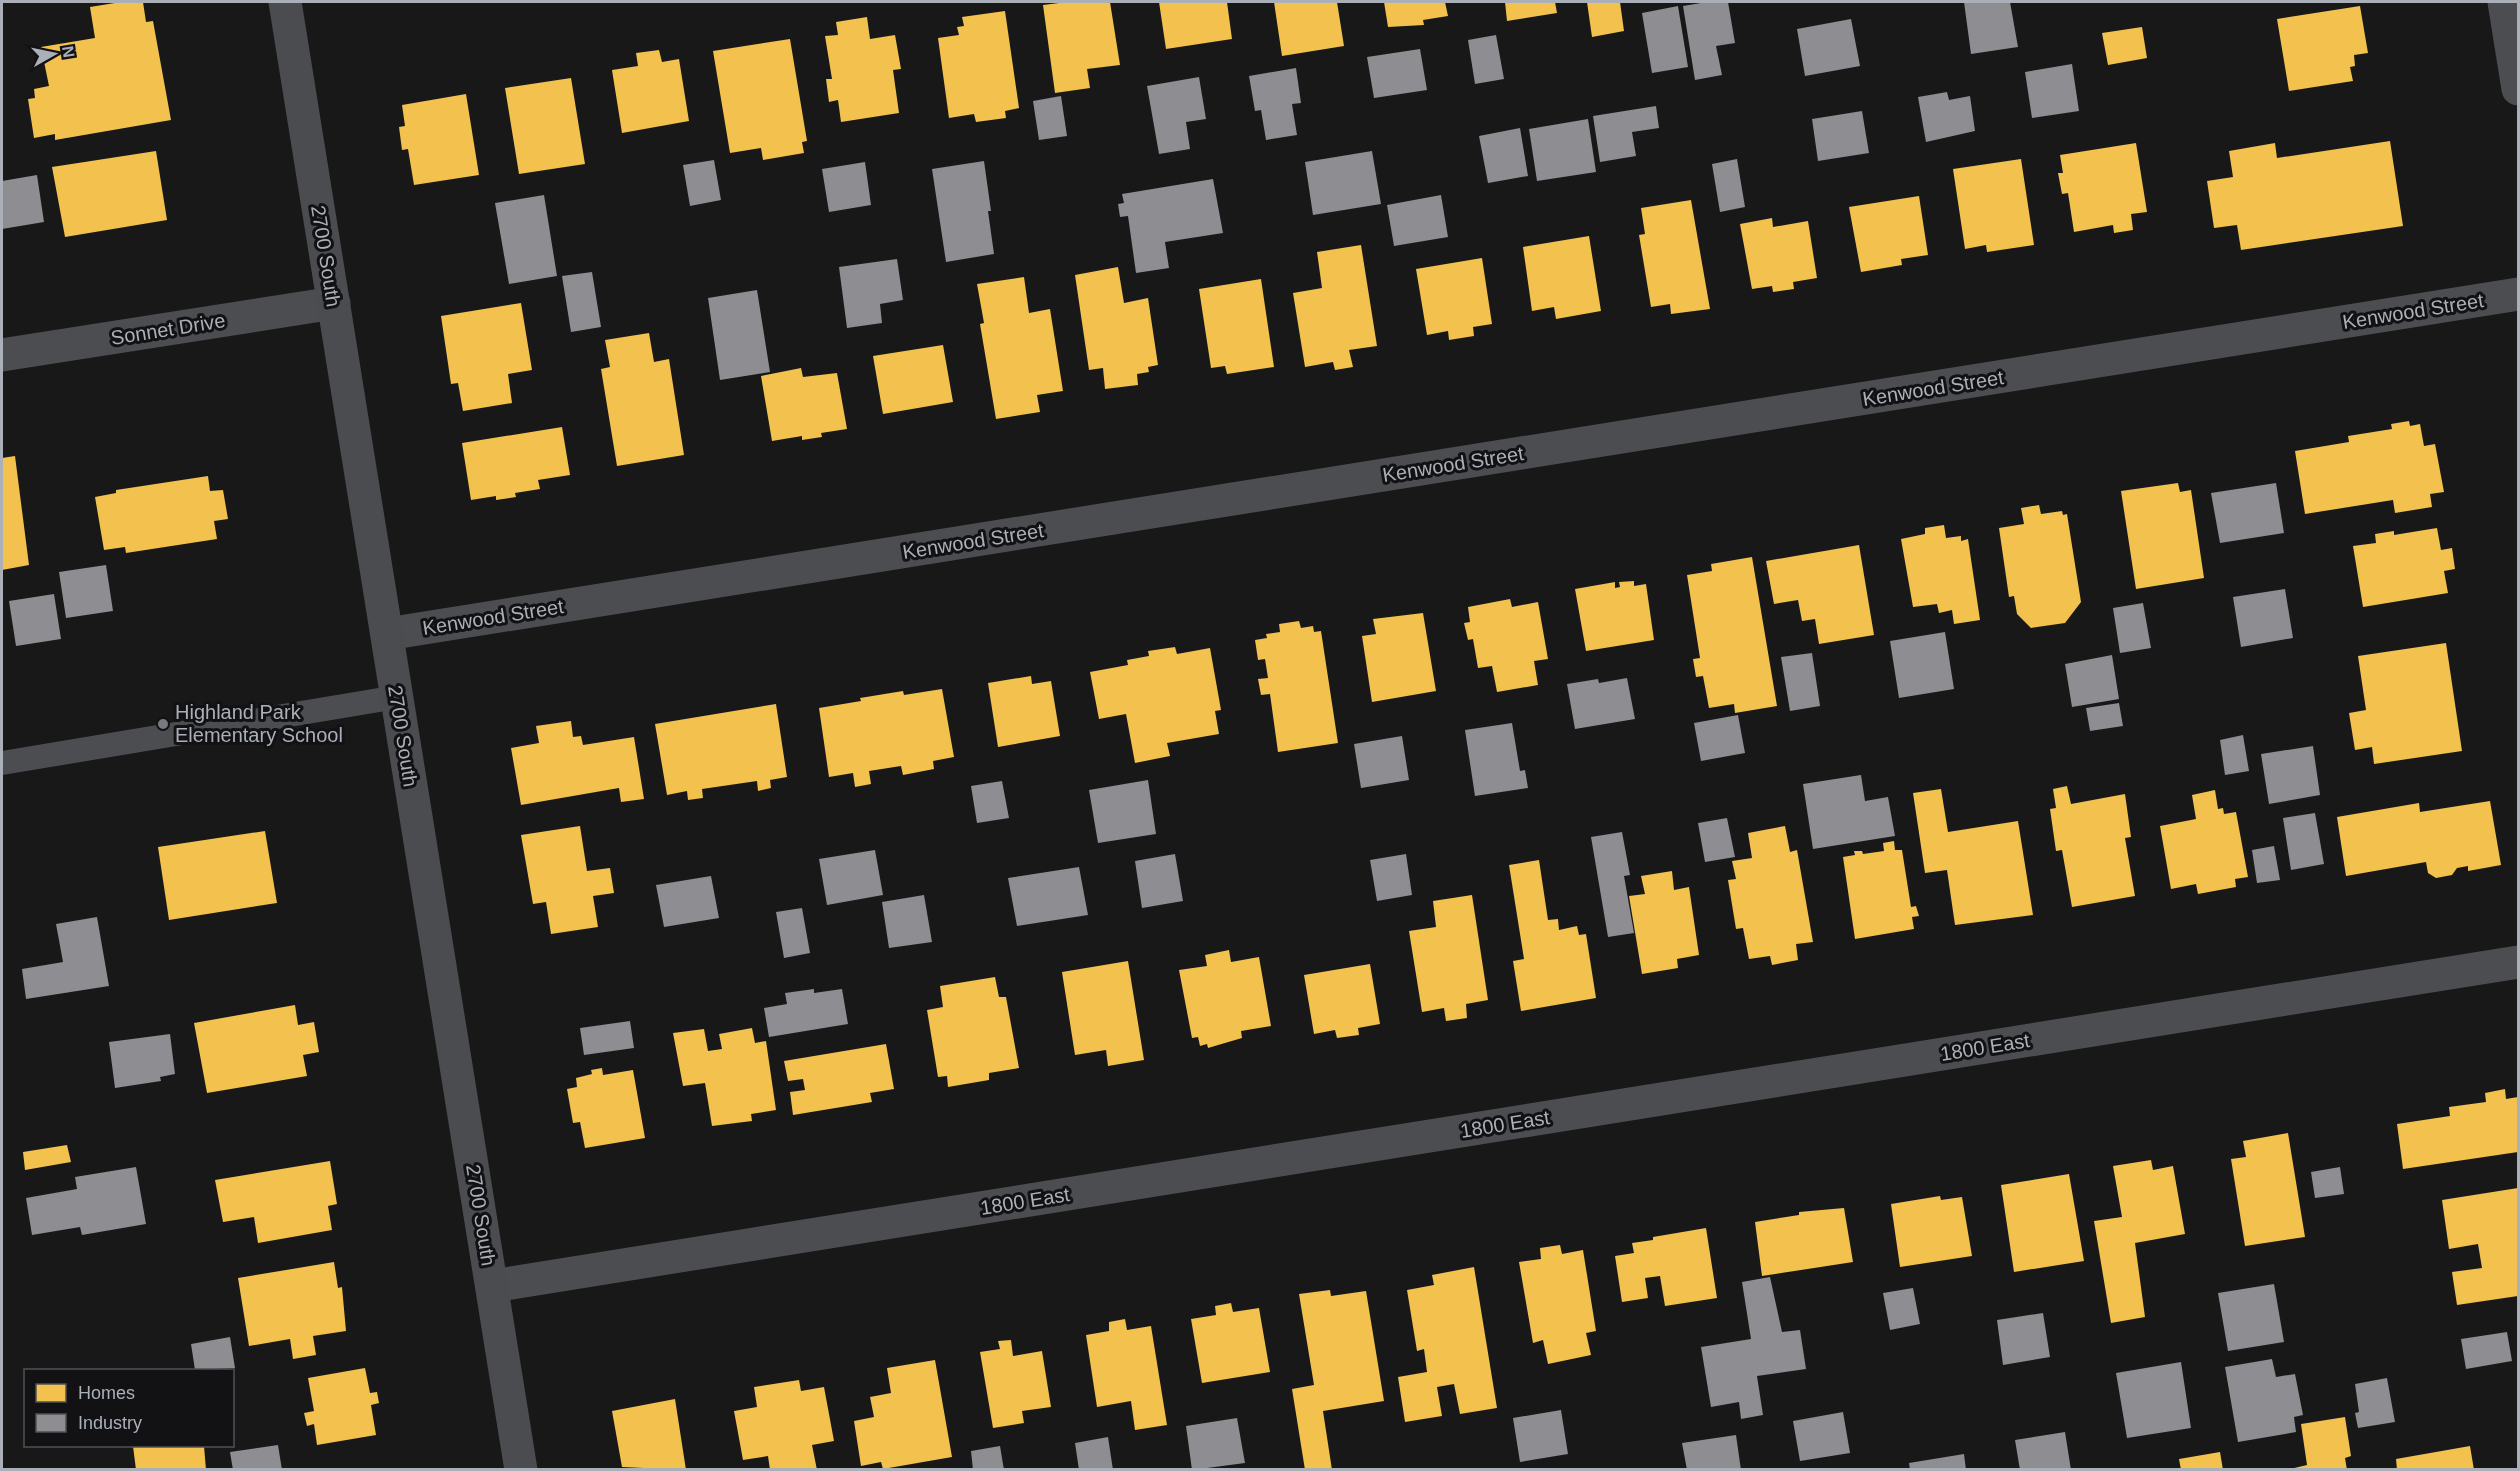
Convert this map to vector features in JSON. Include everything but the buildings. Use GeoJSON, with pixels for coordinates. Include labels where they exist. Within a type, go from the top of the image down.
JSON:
{"type":"FeatureCollection","features":[{"type":"Feature","properties":{"kind":"street","name":"2700 South"},"geometry":{"type":"LineString","coordinates":[[285,2],[521,1470]]}},
{"type":"Feature","properties":{"kind":"street"},"geometry":{"type":"LineString","coordinates":[[2504,2],[2518,89]]}},
{"type":"Feature","properties":{"kind":"street","name":"Kenwood Street"},"geometry":{"type":"LineString","coordinates":[[387,634],[2518,294]]}},
{"type":"Feature","properties":{"kind":"street","name":"Sonnet Drive"},"geometry":{"type":"LineString","coordinates":[[2,355],[334,303]]}},
{"type":"Feature","properties":{"kind":"street","name":"1800 East"},"geometry":{"type":"LineString","coordinates":[[492,1286],[2518,962]]}},
{"type":"Feature","properties":{"kind":"lane"},"geometry":{"type":"LineString","coordinates":[[2,763],[397,697]]}},
{"type":"Feature","properties":{"kind":"place","name":"Highland Park Elementary School"},"geometry":{"type":"Point","coordinates":[163,724]}}]}
